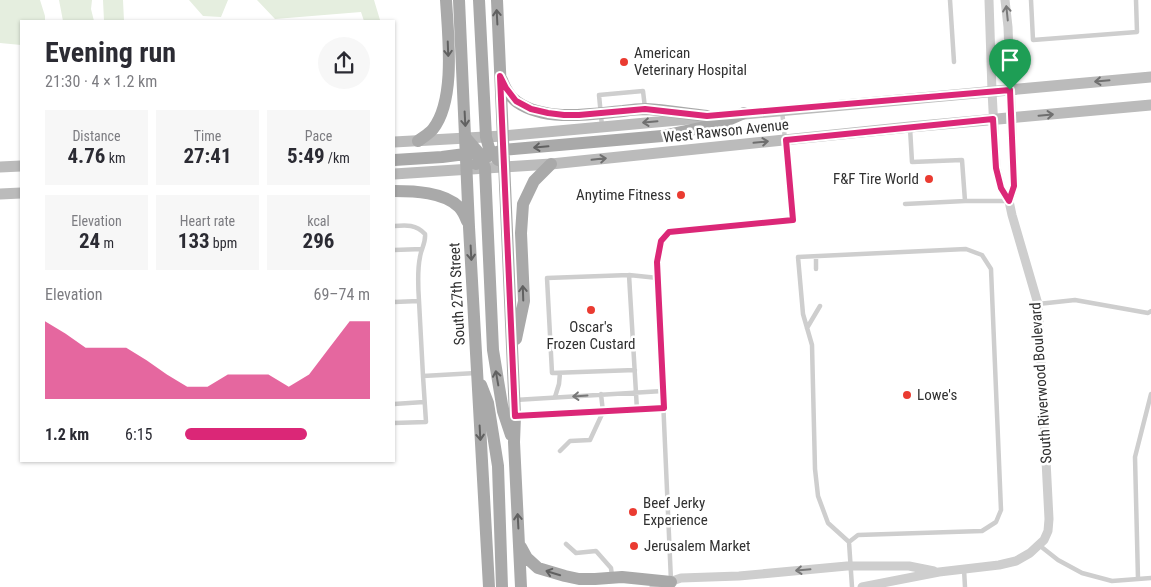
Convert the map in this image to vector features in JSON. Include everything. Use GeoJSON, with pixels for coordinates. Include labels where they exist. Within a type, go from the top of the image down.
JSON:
{"type":"FeatureCollection","features":[{"type":"Feature","properties":{"kind":"main road"},"geometry":{"type":"LineString","coordinates":[[418,140],[432,131],[437,124],[446,96],[449,74],[446,0]]}},
{"type":"Feature","properties":{"kind":"main road"},"geometry":{"type":"LineString","coordinates":[[459,0],[466,137],[504,168],[521,587]]}},
{"type":"Feature","properties":{"kind":"main road"},"geometry":{"type":"LineString","coordinates":[[479,0],[493,350],[503,411],[514,442]]}},
{"type":"Feature","properties":{"kind":"main road"},"geometry":{"type":"LineString","coordinates":[[395,174],[467,170],[503,136],[497,0]]}},
{"type":"Feature","properties":{"kind":"main road"},"geometry":{"type":"LineString","coordinates":[[500,76],[516,101],[531,109],[548,113],[579,115],[602,120],[645,109],[707,116]]}},
{"type":"Feature","properties":{"kind":"main road","name":"West Rawson Avenue"},"geometry":{"type":"LineString","coordinates":[[503,136],[602,120],[707,116],[1151,77]]}},
{"type":"Feature","properties":{"kind":"main road","name":"West Rawson Avenue"},"geometry":{"type":"LineString","coordinates":[[395,142],[466,137],[504,168],[1151,105]]}},
{"type":"Feature","properties":{"kind":"main road"},"geometry":{"type":"LineString","coordinates":[[395,160],[662,136],[719,124],[744,113]]}},
{"type":"Feature","properties":{"kind":"main road"},"geometry":{"type":"LineString","coordinates":[[512,358],[524,301],[521,234],[523,204],[534,181],[551,164]]}},
{"type":"Feature","properties":{"kind":"main road"},"geometry":{"type":"LineString","coordinates":[[0,167],[20,166]]}},
{"type":"Feature","properties":{"kind":"main road","name":"South 27th Street"},"geometry":{"type":"LineString","coordinates":[[467,170],[489,587]]}},
{"type":"Feature","properties":{"kind":"main road"},"geometry":{"type":"LineString","coordinates":[[395,190],[418,192],[451,201],[464,212],[469,227]]}},
{"type":"Feature","properties":{"kind":"main road"},"geometry":{"type":"LineString","coordinates":[[0,194],[20,192]]}},
{"type":"Feature","properties":{"kind":"main road"},"geometry":{"type":"LineString","coordinates":[[477,373],[488,403],[498,466],[502,587]]}},
{"type":"Feature","properties":{"kind":"main road"},"geometry":{"type":"LineString","coordinates":[[519,543],[526,558],[538,568],[565,576],[579,579],[612,578],[671,584]]}},
{"type":"Feature","properties":{"kind":"street","name":"South Riverwood Boulevard"},"geometry":{"type":"LineString","coordinates":[[862,587],[940,572],[999,565],[1016,561],[1030,553],[1044,540],[1048,531],[1049,519],[1038,304],[1009,201],[1001,188],[996,168],[989,0]]}},
{"type":"Feature","properties":{"kind":"street"},"geometry":{"type":"LineString","coordinates":[[1005,0],[1008,27],[1014,186],[1009,201]]}},
{"type":"Feature","properties":{"kind":"street","name":"South Riverwood Boulevard"},"geometry":{"type":"LineString","coordinates":[[654,587],[671,584],[681,578],[739,576],[851,566],[909,566],[940,572]]}},
{"type":"Feature","properties":{"kind":"lane"},"geometry":{"type":"LineString","coordinates":[[950,0],[954,62]]}},
{"type":"Feature","properties":{"kind":"lane"},"geometry":{"type":"LineString","coordinates":[[1031,0],[1033,40],[1137,32],[1136,0]]}},
{"type":"Feature","properties":{"kind":"lane"},"geometry":{"type":"LineString","coordinates":[[602,120],[599,95],[643,91],[645,109]]}},
{"type":"Feature","properties":{"kind":"lane"},"geometry":{"type":"LineString","coordinates":[[671,584],[657,262],[661,241],[669,232],[793,220],[782,110]]}},
{"type":"Feature","properties":{"kind":"lane"},"geometry":{"type":"LineString","coordinates":[[910,127],[912,162],[962,160],[964,201]]}},
{"type":"Feature","properties":{"kind":"lane"},"geometry":{"type":"LineString","coordinates":[[905,204],[1009,201]]}},
{"type":"Feature","properties":{"kind":"lane"},"geometry":{"type":"LineString","coordinates":[[395,226],[408,225],[418,227],[425,234],[425,244],[420,257],[418,281],[426,422],[395,424]]}},
{"type":"Feature","properties":{"kind":"lane"},"geometry":{"type":"LineString","coordinates":[[395,250],[422,249]]}},
{"type":"Feature","properties":{"kind":"lane"},"geometry":{"type":"LineString","coordinates":[[849,542],[858,535],[982,531],[996,522],[1001,510],[991,269],[982,255],[966,249],[798,258],[802,300],[812,345],[818,496],[828,523],[849,542],[852,587]]}},
{"type":"Feature","properties":{"kind":"lane"},"geometry":{"type":"LineString","coordinates":[[816,257],[816,269]]}},
{"type":"Feature","properties":{"kind":"lane"},"geometry":{"type":"LineString","coordinates":[[635,370],[552,373],[547,278],[629,275],[658,278]]}},
{"type":"Feature","properties":{"kind":"lane"},"geometry":{"type":"LineString","coordinates":[[629,275],[637,410]]}},
{"type":"Feature","properties":{"kind":"lane"},"geometry":{"type":"LineString","coordinates":[[1038,304],[1075,300],[1150,312],[1151,320]]}},
{"type":"Feature","properties":{"kind":"lane"},"geometry":{"type":"LineString","coordinates":[[395,302],[419,301]]}},
{"type":"Feature","properties":{"kind":"lane"},"geometry":{"type":"LineString","coordinates":[[807,328],[820,306]]}},
{"type":"Feature","properties":{"kind":"lane"},"geometry":{"type":"LineString","coordinates":[[423,376],[477,373]]}},
{"type":"Feature","properties":{"kind":"lane"},"geometry":{"type":"LineString","coordinates":[[554,397],[559,384],[560,373]]}},
{"type":"Feature","properties":{"kind":"lane"},"geometry":{"type":"LineString","coordinates":[[514,400],[663,391]]}},
{"type":"Feature","properties":{"kind":"lane"},"geometry":{"type":"LineString","coordinates":[[560,450],[570,441],[590,440],[602,412],[601,394]]}},
{"type":"Feature","properties":{"kind":"lane"},"geometry":{"type":"LineString","coordinates":[[1138,579],[1135,458],[1151,394]]}},
{"type":"Feature","properties":{"kind":"lane"},"geometry":{"type":"LineString","coordinates":[[395,404],[424,402]]}},
{"type":"Feature","properties":{"kind":"lane"},"geometry":{"type":"LineString","coordinates":[[515,416],[664,408]]}},
{"type":"Feature","properties":{"kind":"lane"},"geometry":{"type":"LineString","coordinates":[[566,544],[576,553],[596,551],[612,568],[612,578]]}},
{"type":"Feature","properties":{"kind":"lane"},"geometry":{"type":"LineString","coordinates":[[1039,544],[1058,560],[1082,573],[1112,581],[1151,578]]}},
{"type":"Feature","properties":{"kind":"lane"},"geometry":{"type":"LineString","coordinates":[[964,569],[965,587]]}},
{"type":"Feature","properties":{"kind":"green space"},"geometry":{"type":"Polygon","coordinates":[[[0,0],[40,0],[45,20],[20,20],[20,45],[0,43],[0,0]]]}},
{"type":"Feature","properties":{"kind":"green space"},"geometry":{"type":"Polygon","coordinates":[[[59,0],[92,0],[91,9],[94,20],[63,20],[59,0]]]}},
{"type":"Feature","properties":{"kind":"green space"},"geometry":{"type":"Polygon","coordinates":[[[103,0],[123,0],[124,20],[104,20],[103,0]]]}},
{"type":"Feature","properties":{"kind":"green space"},"geometry":{"type":"Polygon","coordinates":[[[189,0],[228,0],[221,17],[203,16],[189,0]]]}},
{"type":"Feature","properties":{"kind":"green space"},"geometry":{"type":"Polygon","coordinates":[[[257,0],[374,0],[380,20],[364,20],[361,12],[275,19],[257,0]]]}},
{"type":"Feature","properties":{"kind":"place","name":"American Veterinary Hospital"},"geometry":{"type":"Point","coordinates":[624,62]}},
{"type":"Feature","properties":{"kind":"place","name":"F&F Tire World"},"geometry":{"type":"Point","coordinates":[929,179]}},
{"type":"Feature","properties":{"kind":"place","name":"Anytime Fitness"},"geometry":{"type":"Point","coordinates":[681,195]}},
{"type":"Feature","properties":{"kind":"place","name":"Oscar's Frozen Custard"},"geometry":{"type":"Point","coordinates":[591,310]}},
{"type":"Feature","properties":{"kind":"place","name":"Lowe's"},"geometry":{"type":"Point","coordinates":[907,395]}},
{"type":"Feature","properties":{"kind":"place","name":"Beef Jerky Experience"},"geometry":{"type":"Point","coordinates":[633,512]}},
{"type":"Feature","properties":{"kind":"place","name":"Jerusalem Market"},"geometry":{"type":"Point","coordinates":[634,546]}},
{"type":"Feature","properties":{"kind":"route"},"geometry":{"type":"LineString","coordinates":[[500,76],[516,101],[531,109],[564,115],[645,109],[707,116],[1010,90],[1014,186],[1009,201],[1001,188],[996,168],[993,119],[786,140],[793,220],[669,232],[661,241],[657,262],[664,408],[515,416],[500,76]]}}]}
